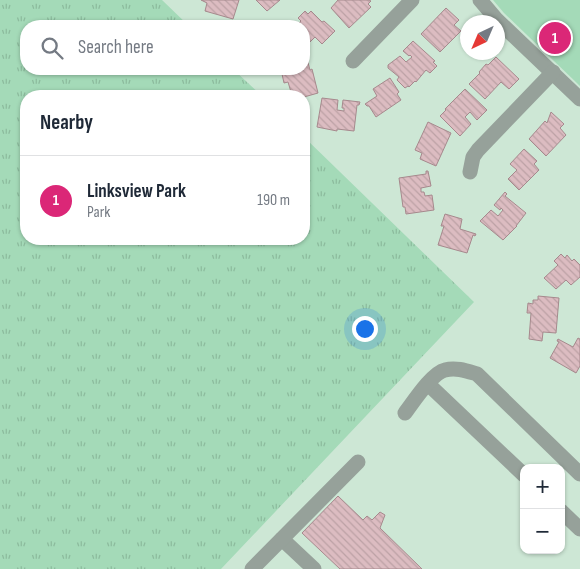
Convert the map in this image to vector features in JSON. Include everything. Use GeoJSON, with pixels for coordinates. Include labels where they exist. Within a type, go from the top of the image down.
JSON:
{"type":"FeatureCollection","features":[{"type":"Feature","properties":{"kind":"street"},"geometry":{"type":"LineString","coordinates":[[353,61],[412,0]]}},
{"type":"Feature","properties":{"kind":"street"},"geometry":{"type":"LineString","coordinates":[[480,0],[503,26],[580,99]]}},
{"type":"Feature","properties":{"kind":"street"},"geometry":{"type":"LineString","coordinates":[[470,172],[473,157],[478,150],[553,72]]}},
{"type":"Feature","properties":{"kind":"street"},"geometry":{"type":"LineString","coordinates":[[405,413],[437,373],[447,369],[463,370],[476,374],[580,474]]}},
{"type":"Feature","properties":{"kind":"street"},"geometry":{"type":"LineString","coordinates":[[428,384],[520,471]]}},
{"type":"Feature","properties":{"kind":"street"},"geometry":{"type":"LineString","coordinates":[[252,569],[358,462]]}},
{"type":"Feature","properties":{"kind":"street"},"geometry":{"type":"LineString","coordinates":[[565,515],[580,529]]}},
{"type":"Feature","properties":{"kind":"street"},"geometry":{"type":"LineString","coordinates":[[282,539],[314,569]]}},
{"type":"Feature","properties":{"kind":"green space"},"geometry":{"type":"Polygon","coordinates":[[[0,0],[162,0],[183,20],[20,20],[20,75],[239,75],[256,90],[20,90],[20,245],[310,245],[310,143],[474,302],[221,569],[0,569],[0,0]]]}},
{"type":"Feature","properties":{"kind":"green space"},"geometry":{"type":"Polygon","coordinates":[[[493,0],[580,0],[580,86],[504,13],[493,0]]]}},
{"type":"Feature","properties":{"kind":"building"},"geometry":{"type":"Polygon","coordinates":[[[201,0],[239,0],[233,19],[205,11],[207,3],[201,0]]]}},
{"type":"Feature","properties":{"kind":"building"},"geometry":{"type":"Polygon","coordinates":[[[256,0],[280,0],[267,11],[256,0]]]}},
{"type":"Feature","properties":{"kind":"building"},"geometry":{"type":"Polygon","coordinates":[[[338,0],[369,0],[371,1],[368,4],[371,7],[349,28],[331,8],[338,0]]]}},
{"type":"Feature","properties":{"kind":"building"},"geometry":{"type":"Polygon","coordinates":[[[446,8],[459,20],[454,25],[460,32],[440,52],[421,34],[446,8]]]}},
{"type":"Feature","properties":{"kind":"building"},"geometry":{"type":"Polygon","coordinates":[[[305,11],[308,14],[311,11],[335,31],[322,44],[315,37],[310,42],[310,20],[300,20],[298,18],[305,11]]]}},
{"type":"Feature","properties":{"kind":"building"},"geometry":{"type":"Polygon","coordinates":[[[413,41],[435,61],[433,62],[437,66],[430,73],[426,70],[416,82],[405,88],[397,80],[399,77],[388,68],[388,65],[400,56],[406,62],[412,57],[403,51],[413,41]]]}},
{"type":"Feature","properties":{"kind":"building"},"geometry":{"type":"Polygon","coordinates":[[[493,60],[499,60],[519,79],[509,89],[501,82],[485,99],[469,84],[486,64],[488,65],[493,60]]]}},
{"type":"Feature","properties":{"kind":"building"},"geometry":{"type":"Polygon","coordinates":[[[312,69],[318,93],[310,95],[310,90],[290,90],[288,82],[284,83],[282,75],[310,75],[310,70],[312,69]]]}},
{"type":"Feature","properties":{"kind":"building"},"geometry":{"type":"Polygon","coordinates":[[[390,78],[399,92],[397,94],[401,100],[376,117],[369,106],[365,104],[377,96],[373,89],[390,78]]]}},
{"type":"Feature","properties":{"kind":"building"},"geometry":{"type":"Polygon","coordinates":[[[465,89],[487,110],[477,120],[470,112],[465,117],[471,124],[460,136],[440,116],[465,89]]]}},
{"type":"Feature","properties":{"kind":"building"},"geometry":{"type":"Polygon","coordinates":[[[322,98],[338,100],[337,110],[344,111],[344,108],[342,108],[343,100],[360,102],[357,105],[354,131],[337,129],[337,131],[317,127],[322,98]]]}},
{"type":"Feature","properties":{"kind":"building"},"geometry":{"type":"Polygon","coordinates":[[[551,112],[564,124],[560,128],[566,135],[546,156],[529,139],[545,121],[547,123],[551,112]]]}},
{"type":"Feature","properties":{"kind":"building"},"geometry":{"type":"Polygon","coordinates":[[[428,122],[451,133],[436,166],[420,159],[422,153],[415,150],[428,122]]]}},
{"type":"Feature","properties":{"kind":"building"},"geometry":{"type":"Polygon","coordinates":[[[524,149],[537,161],[534,164],[539,170],[519,190],[508,179],[517,170],[510,164],[524,149]]]}},
{"type":"Feature","properties":{"kind":"building"},"geometry":{"type":"Polygon","coordinates":[[[426,171],[428,171],[431,186],[421,188],[421,192],[424,192],[425,196],[432,195],[434,210],[406,214],[405,207],[403,207],[399,178],[426,174],[426,171]]]}},
{"type":"Feature","properties":{"kind":"building"},"geometry":{"type":"Polygon","coordinates":[[[505,192],[507,194],[505,196],[526,213],[517,226],[503,240],[480,221],[491,210],[498,216],[503,210],[494,205],[505,192]]]}},
{"type":"Feature","properties":{"kind":"building"},"geometry":{"type":"Polygon","coordinates":[[[445,214],[462,219],[460,229],[476,234],[475,236],[473,235],[467,253],[438,245],[444,226],[441,226],[445,214]]]}},
{"type":"Feature","properties":{"kind":"building"},"geometry":{"type":"Polygon","coordinates":[[[561,254],[565,258],[567,255],[572,261],[574,259],[580,265],[580,277],[571,285],[566,280],[556,289],[544,278],[558,265],[554,261],[561,254]]]}},
{"type":"Feature","properties":{"kind":"building"},"geometry":{"type":"Polygon","coordinates":[[[538,296],[559,298],[556,333],[543,332],[542,341],[529,339],[531,313],[527,313],[528,303],[533,304],[533,300],[538,300],[538,296]]]}},
{"type":"Feature","properties":{"kind":"building"},"geometry":{"type":"Polygon","coordinates":[[[578,338],[580,339],[580,366],[576,373],[550,358],[559,342],[557,341],[558,339],[573,347],[578,338]]]}},
{"type":"Feature","properties":{"kind":"building"},"geometry":{"type":"Polygon","coordinates":[[[338,496],[363,520],[367,516],[372,520],[380,512],[385,515],[380,528],[422,569],[340,569],[302,533],[338,496]]]}},
{"type":"Feature","properties":{"kind":"place","name":"Linksview Park"},"geometry":{"type":"Point","coordinates":[555,38]}}]}
